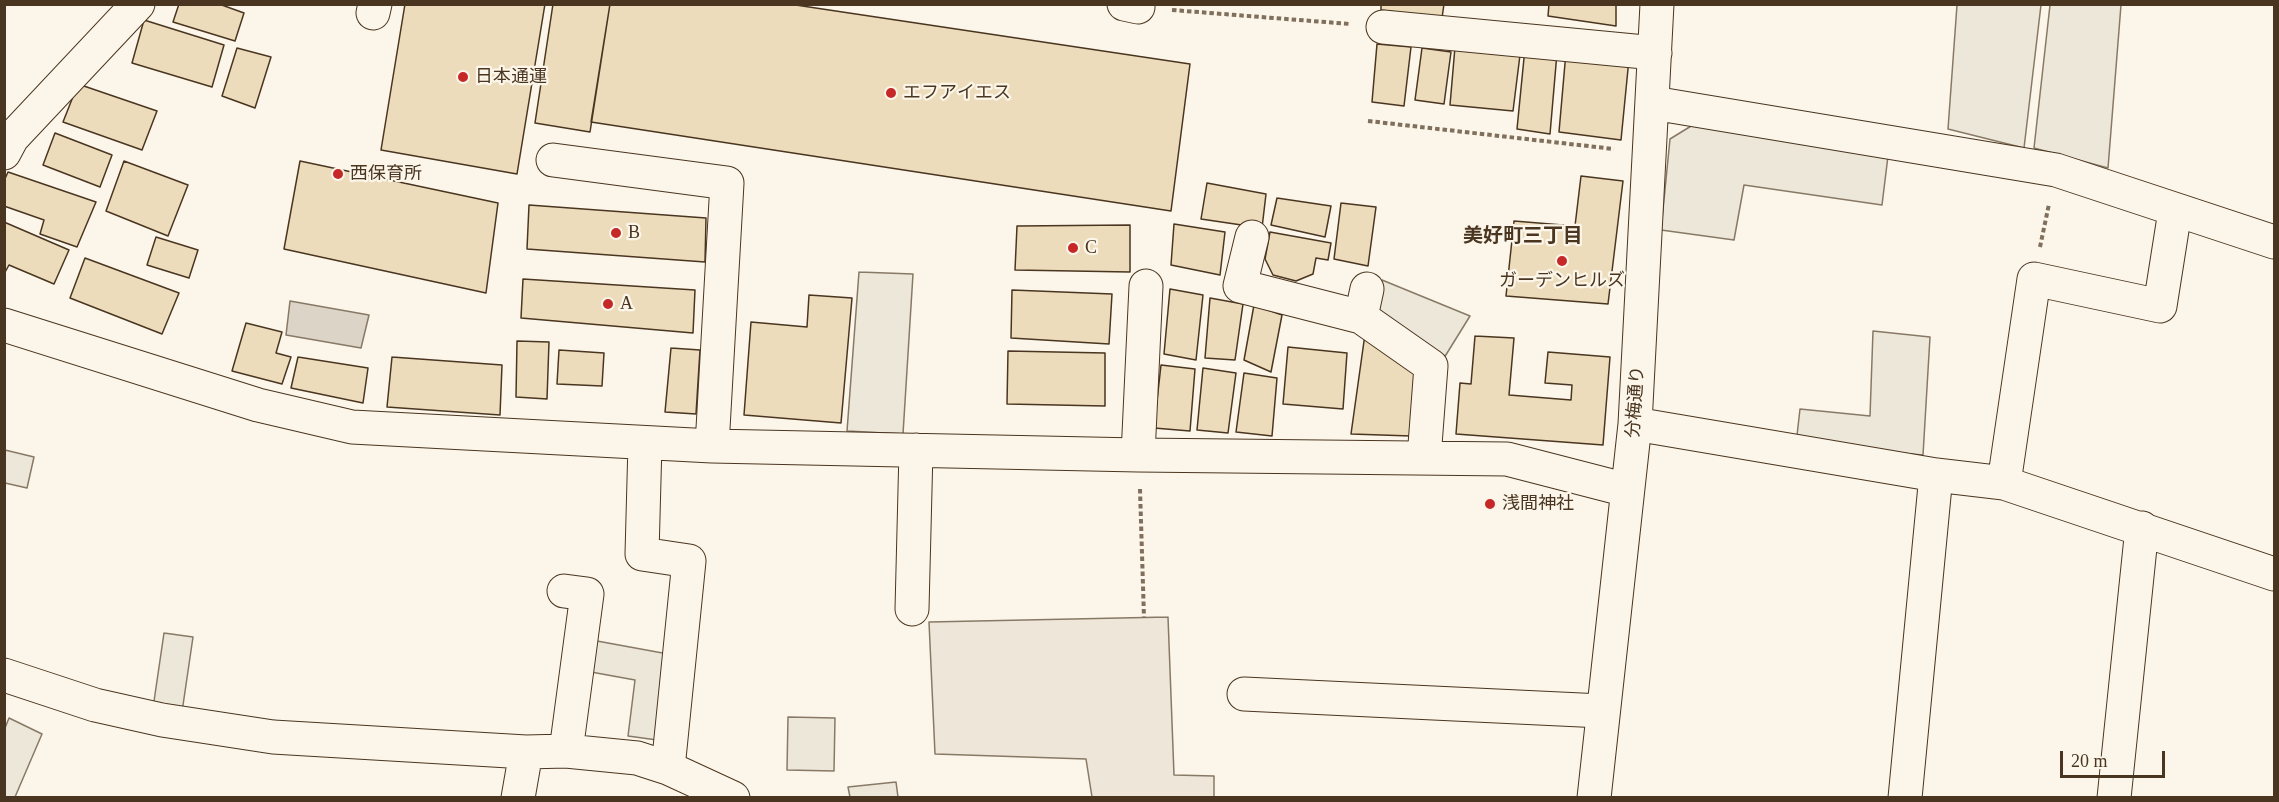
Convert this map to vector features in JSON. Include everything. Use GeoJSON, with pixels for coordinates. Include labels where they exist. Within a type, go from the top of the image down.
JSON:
{"type":"FeatureCollection","features":[{"type":"Feature","properties":{"kind":"street"},"geometry":{"type":"LineString","coordinates":[[4,153],[12,138],[138,4]]}},
{"type":"Feature","properties":{"kind":"street","name":"分梅通り"},"geometry":{"type":"LineString","coordinates":[[1594,798],[1635,424],[1657,4]]}},
{"type":"Feature","properties":{"kind":"street"},"geometry":{"type":"LineString","coordinates":[[1383,27],[1465,19],[1655,53]]}},
{"type":"Feature","properties":{"kind":"street"},"geometry":{"type":"LineString","coordinates":[[1653,103],[2056,170],[2274,242]]}},
{"type":"Feature","properties":{"kind":"street"},"geometry":{"type":"LineString","coordinates":[[553,160],[727,183],[712,446]]}},
{"type":"Feature","properties":{"kind":"street"},"geometry":{"type":"LineString","coordinates":[[2004,483],[2035,274],[2160,306],[2175,211]]}},
{"type":"Feature","properties":{"kind":"street"},"geometry":{"type":"LineString","coordinates":[[1252,237],[1240,286],[1364,303],[1431,366],[1424,458]]}},
{"type":"Feature","properties":{"kind":"street"},"geometry":{"type":"LineString","coordinates":[[1138,455],[1146,286]]}},
{"type":"Feature","properties":{"kind":"street"},"geometry":{"type":"LineString","coordinates":[[4,325],[258,405],[352,427],[712,446],[1138,455],[1507,459],[1628,490]]}},
{"type":"Feature","properties":{"kind":"street"},"geometry":{"type":"LineString","coordinates":[[1635,424],[1936,475],[2004,483],[2274,574]]}},
{"type":"Feature","properties":{"kind":"street"},"geometry":{"type":"LineString","coordinates":[[645,443],[642,554],[689,561],[668,768]]}},
{"type":"Feature","properties":{"kind":"street"},"geometry":{"type":"LineString","coordinates":[[912,609],[916,450]]}},
{"type":"Feature","properties":{"kind":"street"},"geometry":{"type":"LineString","coordinates":[[1905,798],[1936,475]]}},
{"type":"Feature","properties":{"kind":"street"},"geometry":{"type":"LineString","coordinates":[[2114,798],[2142,528]]}},
{"type":"Feature","properties":{"kind":"street"},"geometry":{"type":"LineString","coordinates":[[564,591],[587,594],[566,751]]}},
{"type":"Feature","properties":{"kind":"street"},"geometry":{"type":"LineString","coordinates":[[4,675],[95,705],[162,720],[273,737],[526,752],[566,751],[637,758],[668,768],[733,798]]}},
{"type":"Feature","properties":{"kind":"street"},"geometry":{"type":"LineString","coordinates":[[1244,694],[1602,711]]}},
{"type":"Feature","properties":{"kind":"street"},"geometry":{"type":"LineString","coordinates":[[518,798],[526,752]]}},
{"type":"Feature","properties":{"kind":"path"},"geometry":{"type":"LineString","coordinates":[[1131,6],[1383,27]]}},
{"type":"Feature","properties":{"kind":"path"},"geometry":{"type":"LineString","coordinates":[[1368,121],[1650,153]]}},
{"type":"Feature","properties":{"kind":"path"},"geometry":{"type":"LineString","coordinates":[[2035,274],[2056,170]]}},
{"type":"Feature","properties":{"kind":"path"},"geometry":{"type":"LineString","coordinates":[[1138,455],[1144,618]]}},
{"type":"Feature","properties":{"kind":"shaded area"},"geometry":{"type":"Polygon","coordinates":[[[1957,5],[2041,5],[2024,148],[1948,129],[1957,5]]]}},
{"type":"Feature","properties":{"kind":"shaded area"},"geometry":{"type":"Polygon","coordinates":[[[2050,5],[2121,5],[2108,168],[2034,148],[2050,5]]]}},
{"type":"Feature","properties":{"kind":"shaded area"},"geometry":{"type":"Polygon","coordinates":[[[1696,123],[1888,156],[1882,205],[1744,185],[1734,240],[1661,230],[1670,139],[1696,123]]]}},
{"type":"Feature","properties":{"kind":"shaded area"},"geometry":{"type":"Polygon","coordinates":[[[859,272],[913,274],[903,434],[847,431],[859,272]]]}},
{"type":"Feature","properties":{"kind":"shaded area"},"geometry":{"type":"Polygon","coordinates":[[[1382,280],[1470,316],[1444,358],[1374,312],[1382,280]]]}},
{"type":"Feature","properties":{"kind":"shaded area"},"geometry":{"type":"Polygon","coordinates":[[[290,301],[369,315],[361,348],[286,335],[290,301]]]}},
{"type":"Feature","properties":{"kind":"shaded area"},"geometry":{"type":"Polygon","coordinates":[[[1873,331],[1930,337],[1923,455],[1796,444],[1800,409],[1870,416],[1873,331]]]}},
{"type":"Feature","properties":{"kind":"shaded area"},"geometry":{"type":"Polygon","coordinates":[[[5,450],[34,457],[27,488],[5,483],[5,450]]]}},
{"type":"Feature","properties":{"kind":"shaded area"},"geometry":{"type":"Polygon","coordinates":[[[1168,617],[1174,775],[1214,776],[1214,797],[1092,797],[1086,759],[935,754],[929,622],[1168,617]]]}},
{"type":"Feature","properties":{"kind":"shaded area"},"geometry":{"type":"Polygon","coordinates":[[[164,633],[193,637],[182,712],[153,708],[164,633]]]}},
{"type":"Feature","properties":{"kind":"shaded area"},"geometry":{"type":"Polygon","coordinates":[[[597,641],[668,654],[657,740],[628,736],[635,680],[591,672],[597,641]]]}},
{"type":"Feature","properties":{"kind":"shaded area"},"geometry":{"type":"Polygon","coordinates":[[[788,717],[835,718],[834,771],[787,770],[788,717]]]}},
{"type":"Feature","properties":{"kind":"shaded area"},"geometry":{"type":"Polygon","coordinates":[[[9,718],[42,734],[15,797],[5,797],[5,728],[9,718]]]}},
{"type":"Feature","properties":{"kind":"shaded area"},"geometry":{"type":"Polygon","coordinates":[[[896,782],[898,797],[850,797],[848,787],[896,782]]]}},
{"type":"Feature","properties":{"kind":"building"},"geometry":{"type":"Polygon","coordinates":[[[179,4],[219,4],[244,13],[235,41],[173,22],[179,4]]]}},
{"type":"Feature","properties":{"kind":"building","name":"日本通運"},"geometry":{"type":"Polygon","coordinates":[[[405,4],[545,4],[517,174],[381,150],[405,4]]]}},
{"type":"Feature","properties":{"kind":"building"},"geometry":{"type":"Polygon","coordinates":[[[553,4],[610,4],[590,132],[535,123],[553,4]]]}},
{"type":"Feature","properties":{"kind":"building","name":"エフアイエス"},"geometry":{"type":"Polygon","coordinates":[[[610,4],[789,4],[1190,64],[1171,211],[591,122],[610,4]]]}},
{"type":"Feature","properties":{"kind":"building"},"geometry":{"type":"Polygon","coordinates":[[[1381,4],[1444,4],[1442,18],[1381,10],[1381,4]]]}},
{"type":"Feature","properties":{"kind":"building"},"geometry":{"type":"Polygon","coordinates":[[[1549,4],[1616,4],[1616,26],[1548,16],[1549,4]]]}},
{"type":"Feature","properties":{"kind":"building"},"geometry":{"type":"Polygon","coordinates":[[[144,20],[224,45],[212,87],[132,63],[144,20]]]}},
{"type":"Feature","properties":{"kind":"building"},"geometry":{"type":"Polygon","coordinates":[[[1377,44],[1411,47],[1404,106],[1372,102],[1377,44]]]}},
{"type":"Feature","properties":{"kind":"building"},"geometry":{"type":"Polygon","coordinates":[[[1455,47],[1520,55],[1513,111],[1450,105],[1455,47]]]}},
{"type":"Feature","properties":{"kind":"building"},"geometry":{"type":"Polygon","coordinates":[[[237,48],[271,57],[255,108],[222,96],[237,48]]]}},
{"type":"Feature","properties":{"kind":"building"},"geometry":{"type":"Polygon","coordinates":[[[1422,48],[1451,52],[1444,104],[1415,100],[1422,48]]]}},
{"type":"Feature","properties":{"kind":"building"},"geometry":{"type":"Polygon","coordinates":[[[1525,48],[1557,53],[1550,134],[1517,129],[1525,48]]]}},
{"type":"Feature","properties":{"kind":"building"},"geometry":{"type":"Polygon","coordinates":[[[1566,52],[1629,59],[1621,140],[1559,132],[1566,52]]]}},
{"type":"Feature","properties":{"kind":"building"},"geometry":{"type":"Polygon","coordinates":[[[78,84],[157,111],[142,150],[63,122],[78,84]]]}},
{"type":"Feature","properties":{"kind":"building"},"geometry":{"type":"Polygon","coordinates":[[[55,133],[112,155],[100,187],[43,165],[55,133]]]}},
{"type":"Feature","properties":{"kind":"building"},"geometry":{"type":"Polygon","coordinates":[[[124,161],[188,185],[168,236],[106,211],[124,161]]]}},
{"type":"Feature","properties":{"kind":"building"},"geometry":{"type":"Polygon","coordinates":[[[300,161],[498,203],[486,293],[284,249],[300,161]]]}},
{"type":"Feature","properties":{"kind":"building"},"geometry":{"type":"Polygon","coordinates":[[[8,172],[96,202],[77,247],[40,234],[44,220],[4,206],[4,181],[8,172]]]}},
{"type":"Feature","properties":{"kind":"building","name":"ガーデンヒルズ"},"geometry":{"type":"Polygon","coordinates":[[[1581,176],[1623,181],[1608,304],[1506,296],[1514,221],[1575,226],[1581,176]]]}},
{"type":"Feature","properties":{"kind":"building"},"geometry":{"type":"Polygon","coordinates":[[[1207,183],[1266,194],[1262,228],[1201,219],[1207,183]]]}},
{"type":"Feature","properties":{"kind":"building"},"geometry":{"type":"Polygon","coordinates":[[[1277,198],[1331,206],[1325,237],[1271,225],[1277,198]]]}},
{"type":"Feature","properties":{"kind":"building"},"geometry":{"type":"Polygon","coordinates":[[[1341,203],[1376,207],[1368,266],[1334,259],[1341,203]]]}},
{"type":"Feature","properties":{"kind":"building","name":"B"},"geometry":{"type":"Polygon","coordinates":[[[529,205],[706,218],[705,262],[527,249],[529,205]]]}},
{"type":"Feature","properties":{"kind":"building"},"geometry":{"type":"Polygon","coordinates":[[[4,222],[69,250],[54,284],[9,265],[4,274],[4,222]]]}},
{"type":"Feature","properties":{"kind":"building"},"geometry":{"type":"Polygon","coordinates":[[[1174,224],[1225,232],[1220,275],[1171,265],[1174,224]]]}},
{"type":"Feature","properties":{"kind":"building","name":"C"},"geometry":{"type":"Polygon","coordinates":[[[1130,225],[1130,272],[1015,270],[1017,226],[1130,225]]]}},
{"type":"Feature","properties":{"kind":"building"},"geometry":{"type":"Polygon","coordinates":[[[1270,232],[1331,243],[1328,260],[1316,258],[1313,274],[1296,281],[1273,275],[1265,259],[1270,232]]]}},
{"type":"Feature","properties":{"kind":"building"},"geometry":{"type":"Polygon","coordinates":[[[156,237],[198,250],[189,278],[147,265],[156,237]]]}},
{"type":"Feature","properties":{"kind":"building"},"geometry":{"type":"Polygon","coordinates":[[[85,258],[179,293],[162,334],[70,298],[85,258]]]}},
{"type":"Feature","properties":{"kind":"building","name":"A"},"geometry":{"type":"Polygon","coordinates":[[[523,279],[695,290],[693,333],[521,318],[523,279]]]}},
{"type":"Feature","properties":{"kind":"building"},"geometry":{"type":"Polygon","coordinates":[[[1170,289],[1203,295],[1196,360],[1164,354],[1170,289]]]}},
{"type":"Feature","properties":{"kind":"building"},"geometry":{"type":"Polygon","coordinates":[[[1012,290],[1112,294],[1109,344],[1011,338],[1012,290]]]}},
{"type":"Feature","properties":{"kind":"building"},"geometry":{"type":"Polygon","coordinates":[[[809,295],[852,298],[841,423],[744,415],[751,322],[807,327],[809,295]]]}},
{"type":"Feature","properties":{"kind":"building"},"geometry":{"type":"Polygon","coordinates":[[[1210,298],[1243,304],[1235,360],[1205,358],[1210,298]]]}},
{"type":"Feature","properties":{"kind":"building"},"geometry":{"type":"Polygon","coordinates":[[[1254,305],[1282,315],[1271,372],[1244,360],[1254,305]]]}},
{"type":"Feature","properties":{"kind":"building"},"geometry":{"type":"Polygon","coordinates":[[[246,323],[282,332],[276,353],[291,357],[282,384],[232,371],[246,323]]]}},
{"type":"Feature","properties":{"kind":"building"},"geometry":{"type":"Polygon","coordinates":[[[1365,334],[1415,368],[1411,436],[1351,434],[1365,334]]]}},
{"type":"Feature","properties":{"kind":"building"},"geometry":{"type":"Polygon","coordinates":[[[1475,336],[1514,338],[1509,395],[1571,400],[1572,385],[1545,383],[1548,352],[1610,357],[1603,445],[1456,434],[1460,383],[1471,384],[1475,336]]]}},
{"type":"Feature","properties":{"kind":"building"},"geometry":{"type":"Polygon","coordinates":[[[517,341],[549,342],[547,399],[516,397],[517,341]]]}},
{"type":"Feature","properties":{"kind":"building"},"geometry":{"type":"Polygon","coordinates":[[[1288,347],[1347,353],[1343,409],[1283,404],[1288,347]]]}},
{"type":"Feature","properties":{"kind":"building"},"geometry":{"type":"Polygon","coordinates":[[[671,348],[700,350],[696,414],[665,412],[671,348]]]}},
{"type":"Feature","properties":{"kind":"building"},"geometry":{"type":"Polygon","coordinates":[[[559,350],[604,353],[602,386],[557,384],[559,350]]]}},
{"type":"Feature","properties":{"kind":"building"},"geometry":{"type":"Polygon","coordinates":[[[1008,351],[1105,353],[1105,406],[1007,404],[1008,351]]]}},
{"type":"Feature","properties":{"kind":"building"},"geometry":{"type":"Polygon","coordinates":[[[298,357],[368,368],[363,403],[291,388],[298,357]]]}},
{"type":"Feature","properties":{"kind":"building"},"geometry":{"type":"Polygon","coordinates":[[[392,357],[502,365],[500,415],[387,407],[392,357]]]}},
{"type":"Feature","properties":{"kind":"building"},"geometry":{"type":"Polygon","coordinates":[[[1161,365],[1195,369],[1190,431],[1154,428],[1161,365]]]}},
{"type":"Feature","properties":{"kind":"building"},"geometry":{"type":"Polygon","coordinates":[[[1203,368],[1236,373],[1228,433],[1197,430],[1203,368]]]}},
{"type":"Feature","properties":{"kind":"building"},"geometry":{"type":"Polygon","coordinates":[[[1244,373],[1277,378],[1272,436],[1236,432],[1244,373]]]}},
{"type":"Feature","properties":{"kind":"place","name":"日本通運"},"geometry":{"type":"Point","coordinates":[463,77]}},
{"type":"Feature","properties":{"kind":"place","name":"エフアイエス"},"geometry":{"type":"Point","coordinates":[891,93]}},
{"type":"Feature","properties":{"kind":"place","name":"西保育所"},"geometry":{"type":"Point","coordinates":[338,174]}},
{"type":"Feature","properties":{"kind":"place","name":"B"},"geometry":{"type":"Point","coordinates":[616,233]}},
{"type":"Feature","properties":{"kind":"place","name":"C"},"geometry":{"type":"Point","coordinates":[1073,248]}},
{"type":"Feature","properties":{"kind":"place","name":"ガーデンヒルズ"},"geometry":{"type":"Point","coordinates":[1562,261]}},
{"type":"Feature","properties":{"kind":"place","name":"A"},"geometry":{"type":"Point","coordinates":[608,304]}},
{"type":"Feature","properties":{"kind":"place","name":"浅間神社"},"geometry":{"type":"Point","coordinates":[1490,504]}},
{"type":"Feature","properties":{"kind":"district","name":"美好町三丁目"},"geometry":{"type":"Point","coordinates":[1523,237]}}]}
